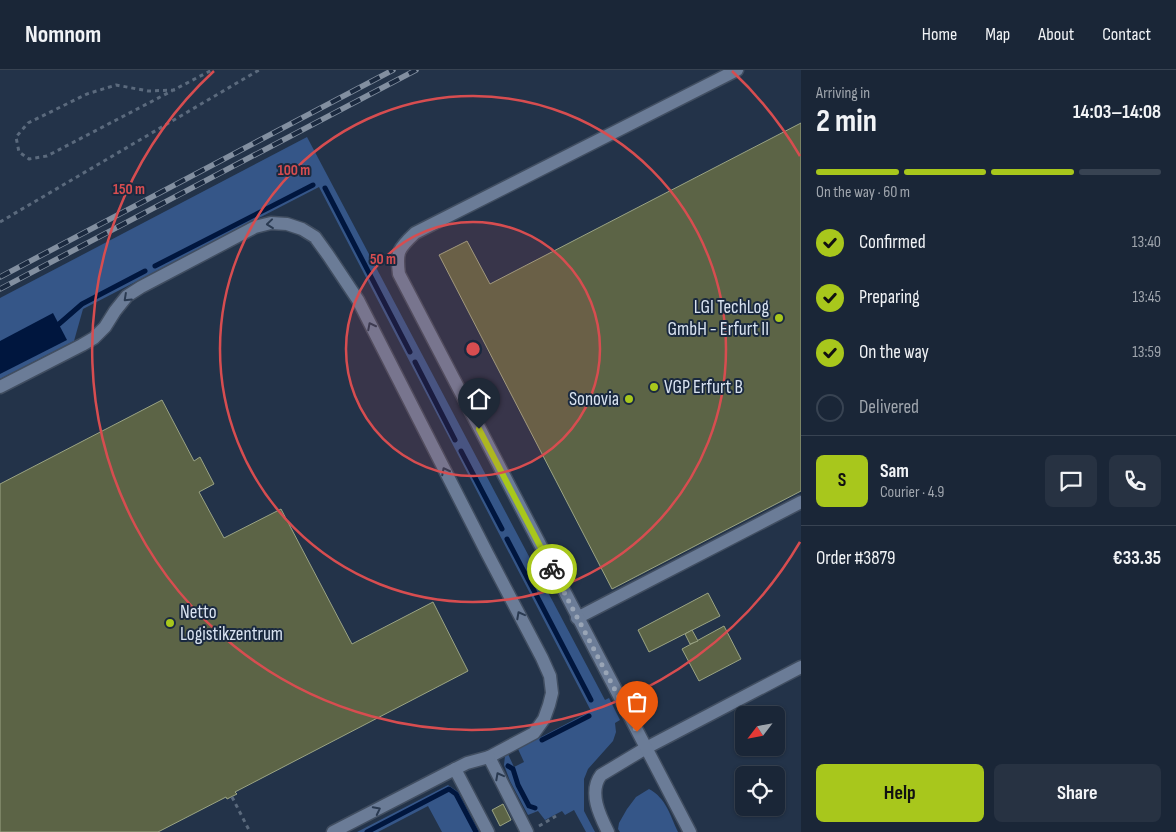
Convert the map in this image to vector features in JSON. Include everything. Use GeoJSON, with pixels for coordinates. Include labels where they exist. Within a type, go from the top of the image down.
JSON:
{"type":"FeatureCollection","features":[{"type":"Feature","properties":{"kind":"street"},"geometry":{"type":"LineString","coordinates":[[690,832],[399,274],[397,258],[403,244],[414,233],[737,70]]}},
{"type":"Feature","properties":{"kind":"street"},"geometry":{"type":"LineString","coordinates":[[0,387],[94,338],[105,327],[115,310],[127,296],[141,287],[255,227],[271,223],[287,224],[302,229],[315,237],[358,300],[542,658],[550,676],[552,693],[544,719],[534,732],[489,757],[467,763],[334,832]]}},
{"type":"Feature","properties":{"kind":"street"},"geometry":{"type":"LineString","coordinates":[[577,618],[801,502]]}},
{"type":"Feature","properties":{"kind":"street"},"geometry":{"type":"LineString","coordinates":[[608,832],[599,813],[595,786],[600,775],[646,748],[801,667]]}},
{"type":"Feature","properties":{"kind":"street"},"geometry":{"type":"LineString","coordinates":[[489,757],[528,832]]}},
{"type":"Feature","properties":{"kind":"street"},"geometry":{"type":"LineString","coordinates":[[455,769],[488,832]]}},
{"type":"Feature","properties":{"kind":"path"},"geometry":{"type":"LineString","coordinates":[[175,90],[148,91],[116,85],[87,94],[28,123],[16,137],[19,152],[29,159],[47,156],[175,90],[212,70]]}},
{"type":"Feature","properties":{"kind":"path"},"geometry":{"type":"LineString","coordinates":[[0,222],[259,70]]}},
{"type":"Feature","properties":{"kind":"path"},"geometry":{"type":"LineString","coordinates":[[232,797],[250,832]]}},
{"type":"Feature","properties":{"kind":"path"},"geometry":{"type":"LineString","coordinates":[[528,832],[556,816]]}},
{"type":"Feature","properties":{"kind":"shaded area"},"geometry":{"type":"Polygon","coordinates":[[[307,137],[605,700],[609,698],[620,720],[615,723],[616,732],[613,741],[588,769],[584,779],[584,811],[595,832],[586,832],[574,810],[565,815],[562,811],[545,820],[538,811],[528,815],[510,781],[504,765],[505,756],[508,754],[514,767],[524,762],[518,749],[591,711],[319,187],[83,309],[74,341],[0,379],[0,298],[307,137]]]}},
{"type":"Feature","properties":{"kind":"shaded area"},"geometry":{"type":"Polygon","coordinates":[[[53,313],[67,340],[0,374],[0,341],[53,313]]]}},
{"type":"Feature","properties":{"kind":"shaded area"},"geometry":{"type":"Polygon","coordinates":[[[448,785],[458,792],[479,832],[442,832],[428,806],[378,832],[357,832],[448,785]]]}},
{"type":"Feature","properties":{"kind":"shaded area"},"geometry":{"type":"Polygon","coordinates":[[[649,789],[664,802],[678,832],[620,832],[618,829],[619,823],[627,809],[636,797],[649,789]]]}},
{"type":"Feature","properties":{"kind":"building","name":"VGP Erfurt B"},"geometry":{"type":"Polygon","coordinates":[[[801,123],[801,491],[612,589],[439,255],[467,241],[490,284],[801,123]]]}},
{"type":"Feature","properties":{"kind":"building","name":"Netto Logistikzentrum"},"geometry":{"type":"Polygon","coordinates":[[[162,400],[194,461],[200,457],[214,484],[199,492],[224,538],[281,509],[352,644],[433,602],[468,671],[235,792],[237,794],[227,799],[226,797],[158,832],[0,832],[0,484],[162,400]]]}},
{"type":"Feature","properties":{"kind":"building"},"geometry":{"type":"Polygon","coordinates":[[[708,593],[720,616],[649,652],[638,630],[708,593]]]}},
{"type":"Feature","properties":{"kind":"building"},"geometry":{"type":"Polygon","coordinates":[[[724,626],[741,659],[699,681],[682,649],[724,626]]]}},
{"type":"Feature","properties":{"kind":"building"},"geometry":{"type":"Polygon","coordinates":[[[692,630],[698,641],[690,644],[685,634],[692,630]]]}},
{"type":"Feature","properties":{"kind":"building"},"geometry":{"type":"Polygon","coordinates":[[[503,804],[511,820],[500,826],[492,810],[503,804]]]}},
{"type":"Feature","properties":{"kind":"waterway"},"geometry":{"type":"LineString","coordinates":[[155,266],[313,185]]}},
{"type":"Feature","properties":{"kind":"waterway"},"geometry":{"type":"LineString","coordinates":[[325,188],[410,352]]}},
{"type":"Feature","properties":{"kind":"waterway"},"geometry":{"type":"LineString","coordinates":[[59,324],[82,304],[145,271]]}},
{"type":"Feature","properties":{"kind":"waterway"},"geometry":{"type":"LineString","coordinates":[[415,362],[455,440]]}},
{"type":"Feature","properties":{"kind":"waterway"},"geometry":{"type":"LineString","coordinates":[[461,451],[502,529]]}},
{"type":"Feature","properties":{"kind":"waterway"},"geometry":{"type":"LineString","coordinates":[[507,539],[591,700]]}},
{"type":"Feature","properties":{"kind":"waterway"},"geometry":{"type":"LineString","coordinates":[[542,740],[589,716]]}},
{"type":"Feature","properties":{"kind":"waterway"},"geometry":{"type":"LineString","coordinates":[[508,766],[513,769],[518,785],[529,806],[535,808]]}},
{"type":"Feature","properties":{"kind":"waterway"},"geometry":{"type":"LineString","coordinates":[[367,832],[449,789],[456,794],[476,832]]}},
{"type":"Feature","properties":{"kind":"railway"},"geometry":{"type":"LineString","coordinates":[[0,277],[393,70]]}},
{"type":"Feature","properties":{"kind":"railway"},"geometry":{"type":"LineString","coordinates":[[0,289],[416,70]]}},
{"type":"Feature","properties":{"kind":"way so far"},"geometry":{"type":"LineString","coordinates":[[552,569],[637,732]]}},
{"type":"Feature","properties":{"kind":"place","name":"LGI TechLog GmbH - Erfurt II"},"geometry":{"type":"Point","coordinates":[779,318]}},
{"type":"Feature","properties":{"kind":"place","name":"VGP Erfurt B"},"geometry":{"type":"Point","coordinates":[654,387]}},
{"type":"Feature","properties":{"kind":"place","name":"Sonovia"},"geometry":{"type":"Point","coordinates":[629,399]}},
{"type":"Feature","properties":{"kind":"place","name":"Netto Logistikzentrum"},"geometry":{"type":"Point","coordinates":[170,623]}},
{"type":"Feature","properties":{"kind":"route"},"geometry":{"type":"LineString","coordinates":[[479,429],[552,569]]}}]}
